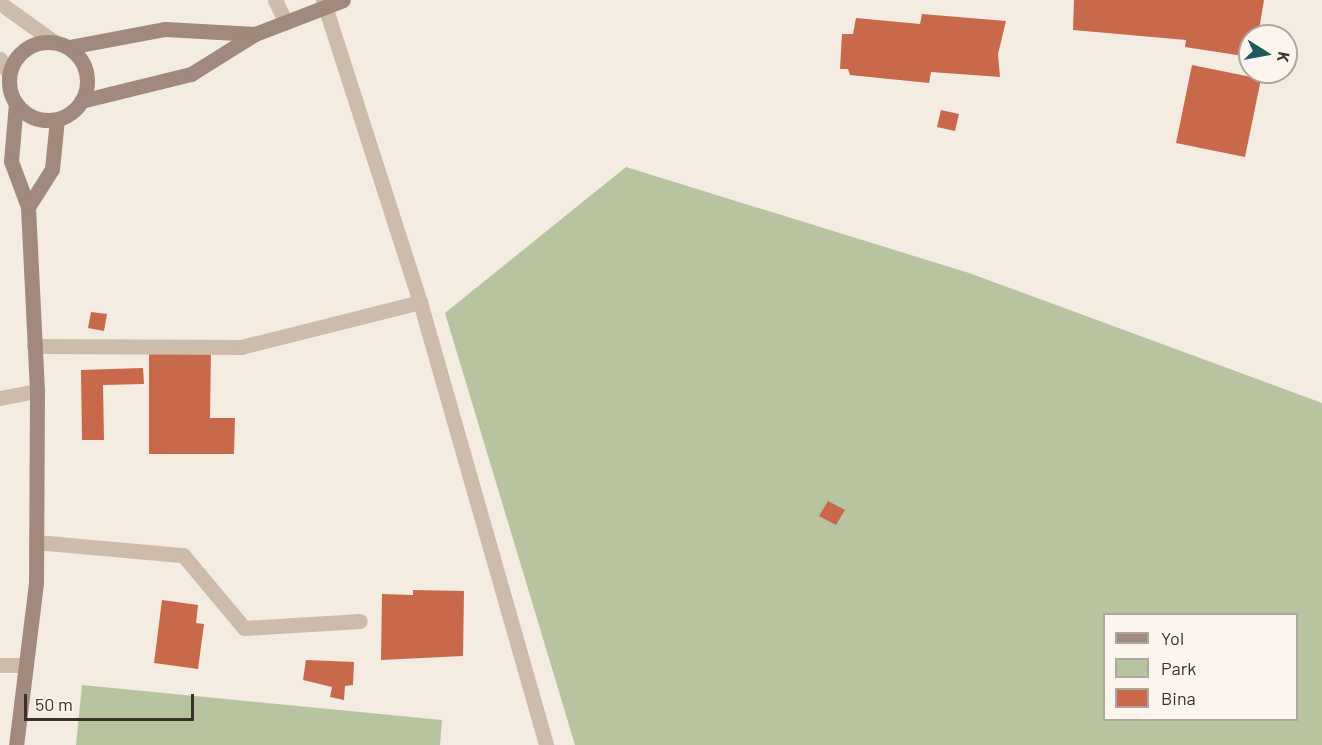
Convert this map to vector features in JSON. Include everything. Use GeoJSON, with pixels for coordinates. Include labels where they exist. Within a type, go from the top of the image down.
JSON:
{"type":"FeatureCollection","features":[{"type":"Feature","properties":{"kind":"main road"},"geometry":{"type":"LineString","coordinates":[[16,104],[34,117],[57,119],[81,101],[191,74],[255,34],[286,23],[323,4],[343,0]]}},
{"type":"Feature","properties":{"kind":"main road"},"geometry":{"type":"LineString","coordinates":[[16,745],[26,665],[36,542],[37,391],[28,207],[11,162],[16,104],[9,74],[25,49],[165,29],[255,34]]}},
{"type":"Feature","properties":{"kind":"main road"},"geometry":{"type":"LineString","coordinates":[[61,45],[86,72],[81,101]]}},
{"type":"Feature","properties":{"kind":"main road"},"geometry":{"type":"LineString","coordinates":[[28,207],[52,168],[57,119]]}},
{"type":"Feature","properties":{"kind":"street"},"geometry":{"type":"LineString","coordinates":[[275,0],[286,23]]}},
{"type":"Feature","properties":{"kind":"street"},"geometry":{"type":"LineString","coordinates":[[0,3],[61,45]]}},
{"type":"Feature","properties":{"kind":"street"},"geometry":{"type":"LineString","coordinates":[[323,4],[420,302],[546,745]]}},
{"type":"Feature","properties":{"kind":"street"},"geometry":{"type":"LineString","coordinates":[[0,59],[9,74]]}},
{"type":"Feature","properties":{"kind":"street"},"geometry":{"type":"LineString","coordinates":[[34,346],[241,347],[420,302]]}},
{"type":"Feature","properties":{"kind":"street"},"geometry":{"type":"LineString","coordinates":[[0,398],[37,391]]}},
{"type":"Feature","properties":{"kind":"street"},"geometry":{"type":"LineString","coordinates":[[36,542],[183,555],[244,628],[360,621]]}},
{"type":"Feature","properties":{"kind":"street"},"geometry":{"type":"LineString","coordinates":[[0,665],[26,665]]}},
{"type":"Feature","properties":{"kind":"green space"},"geometry":{"type":"Polygon","coordinates":[[[626,167],[969,273],[1322,403],[1322,745],[575,745],[445,313],[626,167]]]}},
{"type":"Feature","properties":{"kind":"green space"},"geometry":{"type":"Polygon","coordinates":[[[82,685],[442,720],[440,745],[76,745],[82,685]]]}},
{"type":"Feature","properties":{"kind":"building"},"geometry":{"type":"Polygon","coordinates":[[[1074,0],[1264,0],[1260,24],[1238,24],[1238,55],[1185,47],[1186,40],[1073,30],[1074,0]]]}},
{"type":"Feature","properties":{"kind":"building"},"geometry":{"type":"Polygon","coordinates":[[[922,14],[1006,21],[998,54],[1000,77],[931,72],[929,83],[850,75],[848,69],[840,69],[842,34],[853,34],[856,18],[920,24],[922,14]]]}},
{"type":"Feature","properties":{"kind":"building"},"geometry":{"type":"Polygon","coordinates":[[[1192,65],[1238,74],[1238,84],[1260,84],[1245,157],[1176,143],[1192,65]]]}},
{"type":"Feature","properties":{"kind":"building"},"geometry":{"type":"Polygon","coordinates":[[[941,110],[959,114],[955,131],[937,127],[941,110]]]}},
{"type":"Feature","properties":{"kind":"building"},"geometry":{"type":"Polygon","coordinates":[[[91,312],[107,314],[104,331],[88,328],[91,312]]]}},
{"type":"Feature","properties":{"kind":"building"},"geometry":{"type":"Polygon","coordinates":[[[149,348],[211,349],[210,418],[235,418],[234,454],[149,454],[149,348]]]}},
{"type":"Feature","properties":{"kind":"building"},"geometry":{"type":"Polygon","coordinates":[[[143,368],[144,384],[103,385],[104,440],[82,440],[81,370],[143,368]]]}},
{"type":"Feature","properties":{"kind":"building"},"geometry":{"type":"Polygon","coordinates":[[[828,501],[845,510],[836,525],[819,516],[828,501]]]}},
{"type":"Feature","properties":{"kind":"building"},"geometry":{"type":"Polygon","coordinates":[[[413,590],[464,591],[463,656],[381,660],[382,594],[413,595],[413,590]]]}},
{"type":"Feature","properties":{"kind":"building"},"geometry":{"type":"Polygon","coordinates":[[[162,600],[198,605],[196,623],[204,624],[198,669],[154,663],[162,600]]]}},
{"type":"Feature","properties":{"kind":"building"},"geometry":{"type":"Polygon","coordinates":[[[306,660],[354,662],[353,685],[345,686],[344,700],[330,697],[332,687],[303,680],[306,660]]]}}]}
